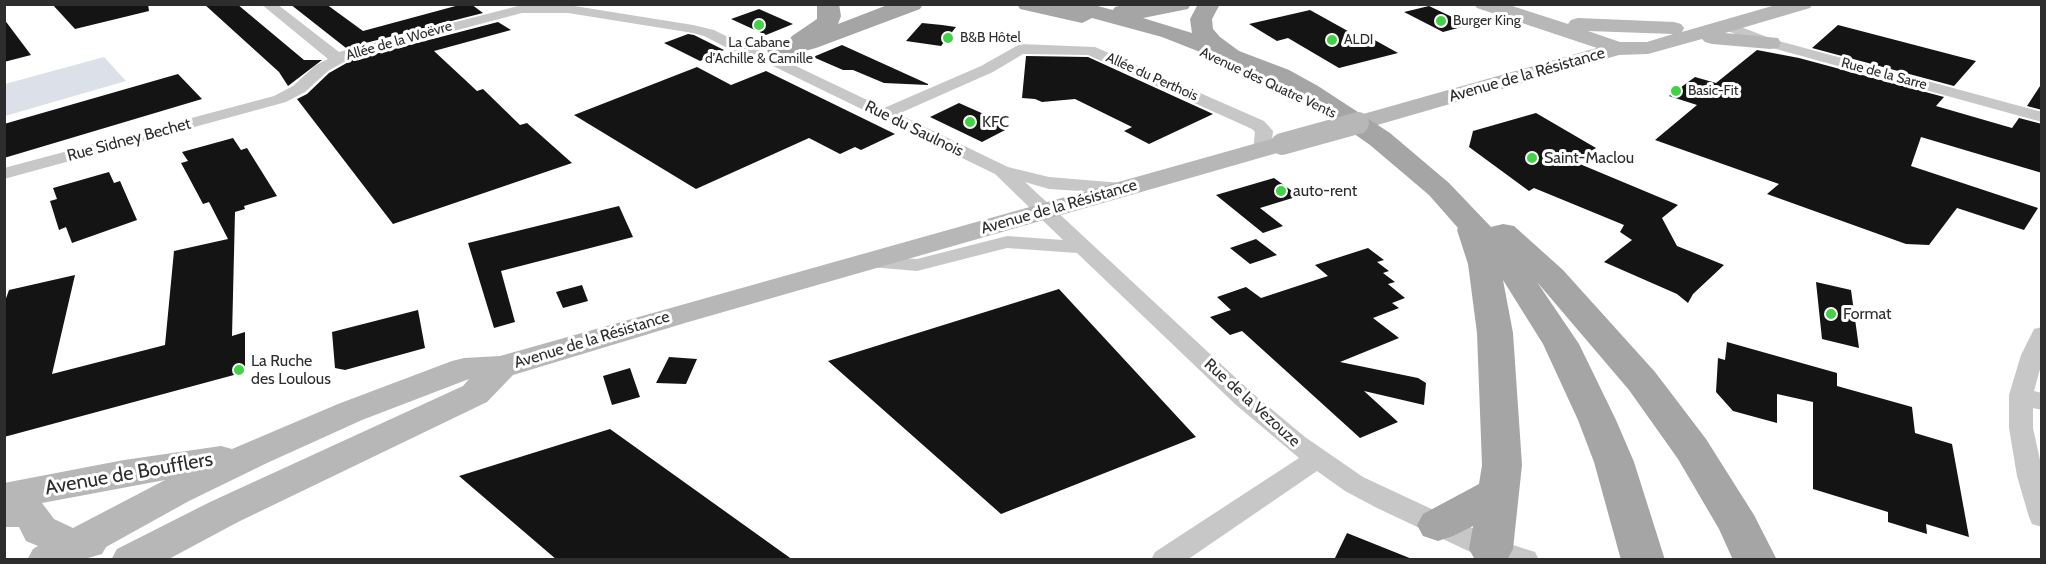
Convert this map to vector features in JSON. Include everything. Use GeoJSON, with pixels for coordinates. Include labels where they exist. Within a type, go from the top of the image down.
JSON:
{"type":"FeatureCollection","features":[{"type":"Feature","properties":{"kind":"main road"},"geometry":{"type":"LineString","coordinates":[[775,53],[826,22],[830,16],[828,4]]}},
{"type":"Feature","properties":{"kind":"main road"},"geometry":{"type":"LineString","coordinates":[[775,53],[912,4]]}},
{"type":"Feature","properties":{"kind":"main road","name":"Avenue des Quatre Vents"},"geometry":{"type":"LineString","coordinates":[[1028,4],[1121,25],[1211,55],[1259,76],[1366,130]]}},
{"type":"Feature","properties":{"kind":"main road","name":"Avenue des Quatre Vents"},"geometry":{"type":"LineString","coordinates":[[1062,4],[1160,29],[1232,55],[1310,91],[1399,153],[1439,189],[1511,267],[1532,297],[1574,370],[1614,462],[1643,560]]}},
{"type":"Feature","properties":{"kind":"main road"},"geometry":{"type":"LineString","coordinates":[[1101,13],[1153,11],[1180,4]]}},
{"type":"Feature","properties":{"kind":"main road"},"geometry":{"type":"LineString","coordinates":[[1209,4],[1201,19],[1202,30],[1212,42],[1232,55]]}},
{"type":"Feature","properties":{"kind":"main road","name":"Avenue de la Résistance"},"geometry":{"type":"LineString","coordinates":[[46,548],[350,412],[464,369],[501,367],[866,261],[1618,50],[1648,48],[1673,34],[1759,4]]}},
{"type":"Feature","properties":{"kind":"main road"},"geometry":{"type":"LineString","coordinates":[[1728,26],[1723,21],[1726,18],[1772,4]]}},
{"type":"Feature","properties":{"kind":"main road","name":"Avenue de la Résistance"},"geometry":{"type":"LineString","coordinates":[[1673,34],[1728,26],[1803,4]]}},
{"type":"Feature","properties":{"kind":"main road"},"geometry":{"type":"LineString","coordinates":[[1493,6],[1618,50]]}},
{"type":"Feature","properties":{"kind":"main road"},"geometry":{"type":"LineString","coordinates":[[1533,19],[1770,43]]}},
{"type":"Feature","properties":{"kind":"main road"},"geometry":{"type":"LineString","coordinates":[[1439,189],[1490,221],[1551,277],[1642,381],[1692,448],[1739,526],[1755,560]]}},
{"type":"Feature","properties":{"kind":"main road"},"geometry":{"type":"LineString","coordinates":[[1469,219],[1484,264],[1495,333],[1501,420],[1502,465],[1491,549]]}},
{"type":"Feature","properties":{"kind":"main road","name":"Avenue de la Résistance"},"geometry":{"type":"LineString","coordinates":[[131,560],[225,512],[475,394],[501,367]]}},
{"type":"Feature","properties":{"kind":"main road","name":"Avenue de Boufflers"},"geometry":{"type":"LineString","coordinates":[[4,497],[124,473],[254,454]]}},
{"type":"Feature","properties":{"kind":"main road"},"geometry":{"type":"LineString","coordinates":[[1438,525],[1499,492]]}},
{"type":"Feature","properties":{"kind":"main road"},"geometry":{"type":"LineString","coordinates":[[46,548],[139,537],[225,512]]}},
{"type":"Feature","properties":{"kind":"main road","name":"Avenue de Boufflers"},"geometry":{"type":"LineString","coordinates":[[4,513],[31,514],[46,548]]}},
{"type":"Feature","properties":{"kind":"street"},"geometry":{"type":"LineString","coordinates":[[268,4],[338,59]]}},
{"type":"Feature","properties":{"kind":"street","name":"Allée de la Woëvre"},"geometry":{"type":"LineString","coordinates":[[253,107],[292,94],[322,68],[338,59],[369,48],[520,7]]}},
{"type":"Feature","properties":{"kind":"street","name":"Rue du Saulnois"},"geometry":{"type":"LineString","coordinates":[[520,7],[568,9],[693,29],[709,33],[742,50],[775,53],[884,114],[1001,171],[1045,211]]}},
{"type":"Feature","properties":{"kind":"street","name":"Rue de la Sarre"},"geometry":{"type":"LineString","coordinates":[[1728,26],[1770,43],[2042,117]]}},
{"type":"Feature","properties":{"kind":"street","name":"Allée du Perthois"},"geometry":{"type":"LineString","coordinates":[[884,114],[987,69],[1013,52],[1026,49],[1095,52],[1251,121],[1264,131],[1272,147]]}},
{"type":"Feature","properties":{"kind":"street","name":"Rue Sidney Bechet"},"geometry":{"type":"LineString","coordinates":[[4,174],[253,107]]}},
{"type":"Feature","properties":{"kind":"street"},"geometry":{"type":"LineString","coordinates":[[1001,171],[1049,183],[1127,188]]}},
{"type":"Feature","properties":{"kind":"street","name":"Rue de la Vezouze"},"geometry":{"type":"LineString","coordinates":[[1045,211],[1243,398],[1277,428],[1318,458],[1378,497],[1491,549],[1526,560]]}},
{"type":"Feature","properties":{"kind":"street"},"geometry":{"type":"LineString","coordinates":[[866,261],[917,265],[1007,242],[1083,246]]}},
{"type":"Feature","properties":{"kind":"street"},"geometry":{"type":"LineString","coordinates":[[2042,334],[2032,355],[2031,398],[2021,428],[2030,476],[2042,517]]}},
{"type":"Feature","properties":{"kind":"street"},"geometry":{"type":"LineString","coordinates":[[1165,560],[1318,458]]}},
{"type":"Feature","properties":{"kind":"shaded area"},"geometry":{"type":"Polygon","coordinates":[[[104,57],[126,81],[5,116],[5,84],[104,57]]]}},
{"type":"Feature","properties":{"kind":"building"},"geometry":{"type":"Polygon","coordinates":[[[52,4],[148,4],[149,11],[75,29],[52,4]]]}},
{"type":"Feature","properties":{"kind":"building"},"geometry":{"type":"Polygon","coordinates":[[[204,4],[237,4],[304,60],[322,60],[288,86],[279,72],[204,4]]]}},
{"type":"Feature","properties":{"kind":"building"},"geometry":{"type":"Polygon","coordinates":[[[290,4],[326,4],[363,31],[463,4],[471,4],[483,13],[346,48],[290,4]]]}},
{"type":"Feature","properties":{"kind":"building","name":"Burger King"},"geometry":{"type":"Polygon","coordinates":[[[1429,6],[1469,25],[1443,32],[1404,12],[1429,6]]]}},
{"type":"Feature","properties":{"kind":"building","name":"La Cabane d’Achille & Camille"},"geometry":{"type":"Polygon","coordinates":[[[759,9],[793,24],[766,35],[731,19],[759,9]]]}},
{"type":"Feature","properties":{"kind":"building","name":"ALDI"},"geometry":{"type":"Polygon","coordinates":[[[1310,10],[1355,35],[1362,33],[1398,53],[1339,68],[1288,38],[1277,41],[1249,24],[1310,10]]]}},
{"type":"Feature","properties":{"kind":"building"},"geometry":{"type":"Polygon","coordinates":[[[4,19],[31,55],[4,62],[4,19]]]}},
{"type":"Feature","properties":{"kind":"building"},"geometry":{"type":"Polygon","coordinates":[[[498,22],[511,30],[434,51],[477,91],[483,89],[520,125],[527,123],[572,163],[393,224],[297,99],[307,94],[329,73],[352,60],[498,22]]]}},
{"type":"Feature","properties":{"kind":"building"},"geometry":{"type":"Polygon","coordinates":[[[922,23],[956,27],[941,46],[906,41],[922,23]]]}},
{"type":"Feature","properties":{"kind":"building"},"geometry":{"type":"Polygon","coordinates":[[[1838,25],[1976,61],[1954,86],[1812,48],[1838,25]]]}},
{"type":"Feature","properties":{"kind":"building"},"geometry":{"type":"Polygon","coordinates":[[[688,34],[724,50],[700,61],[664,43],[688,34]]]}},
{"type":"Feature","properties":{"kind":"building"},"geometry":{"type":"Polygon","coordinates":[[[842,45],[928,85],[884,83],[853,70],[843,70],[813,57],[842,45]]]}},
{"type":"Feature","properties":{"kind":"building"},"geometry":{"type":"Polygon","coordinates":[[[1757,50],[1799,58],[1944,97],[1936,106],[2012,128],[2019,118],[2042,124],[2042,173],[1921,137],[1911,166],[2038,208],[2024,230],[1957,208],[1929,245],[1906,244],[1767,194],[1779,184],[1655,140],[1697,105],[1669,96],[1695,77],[1716,83],[1757,50]]]}},
{"type":"Feature","properties":{"kind":"building"},"geometry":{"type":"Polygon","coordinates":[[[1026,56],[1088,57],[1213,114],[1149,144],[1124,131],[1132,127],[1075,99],[1042,102],[1022,98],[1026,56]]]}},
{"type":"Feature","properties":{"kind":"building"},"geometry":{"type":"Polygon","coordinates":[[[697,67],[731,85],[766,71],[895,134],[861,150],[855,147],[840,154],[809,138],[696,189],[574,115],[697,67]]]}},
{"type":"Feature","properties":{"kind":"building"},"geometry":{"type":"Polygon","coordinates":[[[178,74],[202,99],[4,158],[4,124],[178,74]]]}},
{"type":"Feature","properties":{"kind":"building"},"geometry":{"type":"Polygon","coordinates":[[[2042,83],[2042,110],[2027,106],[2042,83]]]}},
{"type":"Feature","properties":{"kind":"building","name":"KFC"},"geometry":{"type":"Polygon","coordinates":[[[959,103],[1011,127],[982,142],[930,117],[959,103]]]}},
{"type":"Feature","properties":{"kind":"building"},"geometry":{"type":"Polygon","coordinates":[[[1536,113],[1596,148],[1575,162],[1678,205],[1662,218],[1677,246],[1724,265],[1693,294],[1688,303],[1677,294],[1604,262],[1632,240],[1620,232],[1624,225],[1534,188],[1529,191],[1469,147],[1473,131],[1536,113]]]}},
{"type":"Feature","properties":{"kind":"building"},"geometry":{"type":"Polygon","coordinates":[[[233,138],[241,150],[247,148],[277,196],[244,206],[245,209],[235,212],[232,336],[245,332],[245,372],[4,437],[4,304],[9,290],[75,275],[52,374],[165,345],[174,251],[228,239],[209,202],[203,204],[181,163],[188,161],[182,152],[233,138]]]}},
{"type":"Feature","properties":{"kind":"building"},"geometry":{"type":"Polygon","coordinates":[[[109,172],[114,183],[120,181],[137,220],[72,243],[66,227],[59,230],[50,201],[57,199],[53,188],[109,172]]]}},
{"type":"Feature","properties":{"kind":"building"},"geometry":{"type":"Polygon","coordinates":[[[1274,178],[1299,196],[1260,208],[1283,226],[1263,233],[1216,195],[1274,178]]]}},
{"type":"Feature","properties":{"kind":"building"},"geometry":{"type":"Polygon","coordinates":[[[619,206],[633,237],[501,271],[515,322],[494,328],[468,243],[619,206]]]}},
{"type":"Feature","properties":{"kind":"building"},"geometry":{"type":"Polygon","coordinates":[[[1256,239],[1277,255],[1250,264],[1230,248],[1256,239]]]}},
{"type":"Feature","properties":{"kind":"building"},"geometry":{"type":"Polygon","coordinates":[[[1368,248],[1384,260],[1377,262],[1389,271],[1383,273],[1395,282],[1388,284],[1405,298],[1392,303],[1399,308],[1373,318],[1399,338],[1340,362],[1418,378],[1426,383],[1424,405],[1364,391],[1398,422],[1360,438],[1242,331],[1230,335],[1210,317],[1231,310],[1217,297],[1246,287],[1261,298],[1328,276],[1315,265],[1368,248]]]}},
{"type":"Feature","properties":{"kind":"building","name":"Format"},"geometry":{"type":"Polygon","coordinates":[[[1816,282],[1851,290],[1859,348],[1822,339],[1816,282]]]}},
{"type":"Feature","properties":{"kind":"building"},"geometry":{"type":"Polygon","coordinates":[[[582,285],[588,301],[563,308],[556,292],[582,285]]]}},
{"type":"Feature","properties":{"kind":"building"},"geometry":{"type":"Polygon","coordinates":[[[1059,289],[1196,437],[1001,514],[828,361],[1059,289]]]}},
{"type":"Feature","properties":{"kind":"building"},"geometry":{"type":"Polygon","coordinates":[[[418,310],[425,348],[345,370],[335,368],[332,332],[418,310]]]}},
{"type":"Feature","properties":{"kind":"building"},"geometry":{"type":"Polygon","coordinates":[[[1727,342],[1837,373],[1837,386],[1912,407],[1915,433],[1952,444],[1969,537],[1926,524],[1927,534],[1888,522],[1888,512],[1813,489],[1813,402],[1777,394],[1777,423],[1733,411],[1716,392],[1718,358],[1725,360],[1727,342]]]}},
{"type":"Feature","properties":{"kind":"building"},"geometry":{"type":"Polygon","coordinates":[[[669,357],[697,359],[686,384],[656,383],[669,357]]]}},
{"type":"Feature","properties":{"kind":"building"},"geometry":{"type":"Polygon","coordinates":[[[630,368],[640,397],[612,405],[603,376],[630,368]]]}},
{"type":"Feature","properties":{"kind":"building"},"geometry":{"type":"Polygon","coordinates":[[[610,429],[793,560],[557,560],[459,476],[610,429]]]}},
{"type":"Feature","properties":{"kind":"building"},"geometry":{"type":"Polygon","coordinates":[[[1347,533],[1412,559],[1412,560],[1334,560],[1347,533]]]}},
{"type":"Feature","properties":{"kind":"place","name":"Burger King"},"geometry":{"type":"Point","coordinates":[1441,21]}},
{"type":"Feature","properties":{"kind":"place","name":"La Cabane d’Achille & Camille"},"geometry":{"type":"Point","coordinates":[759,25]}},
{"type":"Feature","properties":{"kind":"place","name":"B&B Hôtel"},"geometry":{"type":"Point","coordinates":[948,38]}},
{"type":"Feature","properties":{"kind":"place","name":"ALDI"},"geometry":{"type":"Point","coordinates":[1332,40]}},
{"type":"Feature","properties":{"kind":"place","name":"Basic-Fit"},"geometry":{"type":"Point","coordinates":[1676,91]}},
{"type":"Feature","properties":{"kind":"place","name":"KFC"},"geometry":{"type":"Point","coordinates":[970,122]}},
{"type":"Feature","properties":{"kind":"place","name":"Saint-Maclou"},"geometry":{"type":"Point","coordinates":[1532,158]}},
{"type":"Feature","properties":{"kind":"place","name":"auto-rent"},"geometry":{"type":"Point","coordinates":[1281,191]}},
{"type":"Feature","properties":{"kind":"place","name":"Format"},"geometry":{"type":"Point","coordinates":[1831,314]}},
{"type":"Feature","properties":{"kind":"place","name":"La Ruche des Loulous"},"geometry":{"type":"Point","coordinates":[239,370]}}]}
